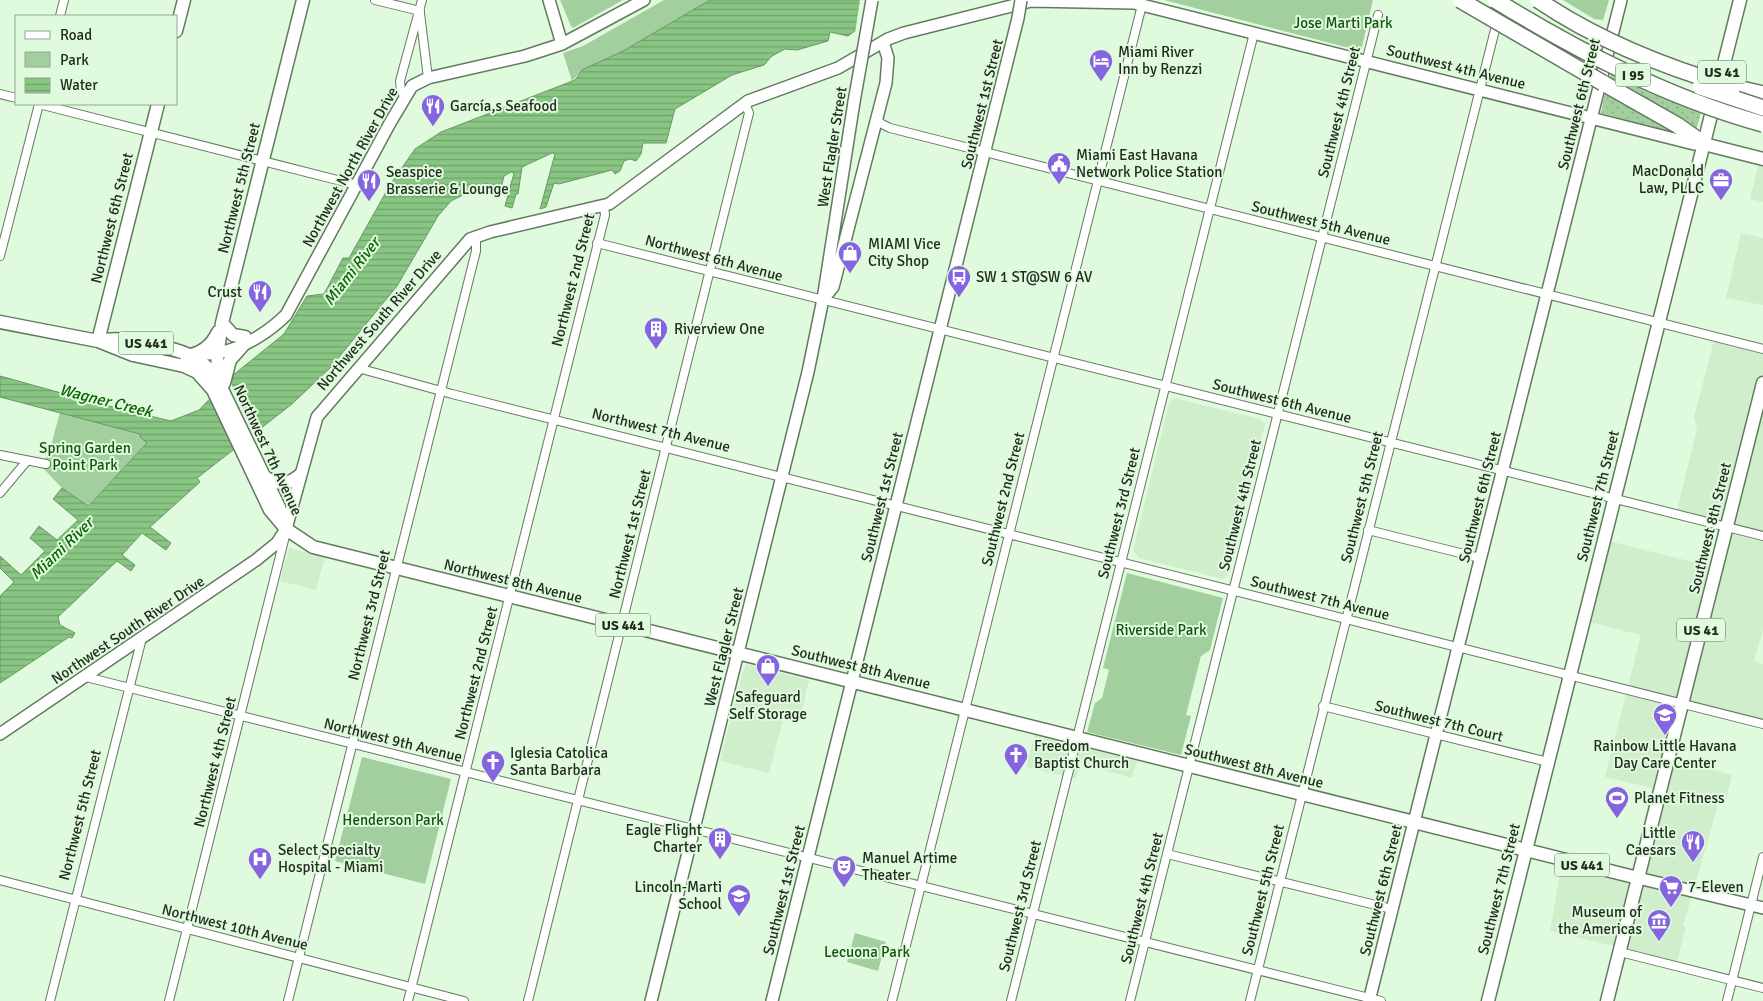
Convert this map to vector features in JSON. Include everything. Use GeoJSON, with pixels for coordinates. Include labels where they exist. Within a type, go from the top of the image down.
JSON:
{"type":"FeatureCollection","features":[{"type":"Feature","properties":{"kind":"highway"},"geometry":{"type":"LineString","coordinates":[[1460,0],[1627,96],[1704,144]]}},
{"type":"Feature","properties":{"kind":"highway","name":"I 95"},"geometry":{"type":"LineString","coordinates":[[1494,0],[1547,31],[1629,73],[1688,99],[1763,124]]}},
{"type":"Feature","properties":{"kind":"highway","name":"I 95"},"geometry":{"type":"LineString","coordinates":[[1538,0],[1622,46],[1676,71],[1763,94]]}},
{"type":"Feature","properties":{"kind":"highway"},"geometry":{"type":"LineString","coordinates":[[1676,71],[1695,86],[1763,108]]}},
{"type":"Feature","properties":{"kind":"main road"},"geometry":{"type":"LineString","coordinates":[[178,23],[184,0]]}},
{"type":"Feature","properties":{"kind":"main road","name":"Northwest 5th Street"},"geometry":{"type":"LineString","coordinates":[[222,387],[216,371],[222,323],[303,0]]}},
{"type":"Feature","properties":{"kind":"main road","name":"Southwest 7th Street"},"geometry":{"type":"LineString","coordinates":[[1488,1001],[1740,0]]}},
{"type":"Feature","properties":{"kind":"main road","name":"Northwest 6th Street"},"geometry":{"type":"LineString","coordinates":[[98,341],[158,105]]}},
{"type":"Feature","properties":{"kind":"main road","name":"Southwest 4th Avenue"},"geometry":{"type":"LineString","coordinates":[[1704,144],[1763,160]]}},
{"type":"Feature","properties":{"kind":"main road","name":"Northwest 7th Avenue"},"geometry":{"type":"LineString","coordinates":[[0,322],[98,341],[133,355],[216,371]]}},
{"type":"Feature","properties":{"kind":"main road"},"geometry":{"type":"LineString","coordinates":[[119,349],[134,349],[182,357],[192,355],[212,342],[222,323],[232,335],[245,340],[233,356],[216,371]]}},
{"type":"Feature","properties":{"kind":"main road","name":"Northwest 7th Avenue"},"geometry":{"type":"LineString","coordinates":[[98,341],[115,338],[172,348],[192,355],[216,371]]}},
{"type":"Feature","properties":{"kind":"main road","name":"Northwest 7th Avenue"},"geometry":{"type":"LineString","coordinates":[[216,371],[214,390],[253,465],[264,477],[279,507],[286,529]]}},
{"type":"Feature","properties":{"kind":"main road","name":"Southwest 8th Street"},"geometry":{"type":"LineString","coordinates":[[1607,1001],[1763,383]]}},
{"type":"Feature","properties":{"kind":"main road","name":"Northwest 7th Avenue"},"geometry":{"type":"LineString","coordinates":[[222,387],[270,510],[286,529]]}},
{"type":"Feature","properties":{"kind":"main road"},"geometry":{"type":"LineString","coordinates":[[264,477],[274,482],[287,484],[300,475]]}},
{"type":"Feature","properties":{"kind":"main road","name":"Northwest 8th Avenue"},"geometry":{"type":"LineString","coordinates":[[286,529],[313,547],[737,653]]}},
{"type":"Feature","properties":{"kind":"main road","name":"Southwest 8th Avenue"},"geometry":{"type":"LineString","coordinates":[[737,653],[1638,878]]}},
{"type":"Feature","properties":{"kind":"street"},"geometry":{"type":"LineString","coordinates":[[60,15],[64,0]]}},
{"type":"Feature","properties":{"kind":"street"},"geometry":{"type":"LineString","coordinates":[[375,0],[420,11]]}},
{"type":"Feature","properties":{"kind":"street"},"geometry":{"type":"LineString","coordinates":[[405,96],[400,87],[401,76],[422,0]]}},
{"type":"Feature","properties":{"kind":"street"},"geometry":{"type":"LineString","coordinates":[[549,0],[562,44]]}},
{"type":"Feature","properties":{"kind":"street","name":"Northwest North River Drive"},"geometry":{"type":"LineString","coordinates":[[192,355],[223,352],[271,322],[279,320],[288,311],[405,96],[415,84],[428,78],[525,56],[562,44],[644,0]]}},
{"type":"Feature","properties":{"kind":"street","name":"West Flagler Street"},"geometry":{"type":"LineString","coordinates":[[651,1001],[808,372],[823,299],[872,0]]}},
{"type":"Feature","properties":{"kind":"street","name":"Southwest 1st Street"},"geometry":{"type":"LineString","coordinates":[[772,1001],[895,505],[986,153],[1021,0]]}},
{"type":"Feature","properties":{"kind":"street","name":"Southwest 5th Street"},"geometry":{"type":"LineString","coordinates":[[1250,1001],[1502,0]]}},
{"type":"Feature","properties":{"kind":"street","name":"Southwest 6th Street"},"geometry":{"type":"LineString","coordinates":[[1373,1000],[1392,909],[1621,0]]}},
{"type":"Feature","properties":{"kind":"street","name":"Southwest 4th Avenue"},"geometry":{"type":"LineString","coordinates":[[882,42],[904,33],[1032,2],[1109,2],[1142,5],[1694,144],[1704,144]]}},
{"type":"Feature","properties":{"kind":"street","name":"Southwest 2nd Street"},"geometry":{"type":"LineString","coordinates":[[892,1001],[1142,5]]}},
{"type":"Feature","properties":{"kind":"street"},"geometry":{"type":"LineString","coordinates":[[420,11],[428,78]]}},
{"type":"Feature","properties":{"kind":"street","name":"Southwest 4th Street"},"geometry":{"type":"LineString","coordinates":[[1130,1001],[1378,15]]}},
{"type":"Feature","properties":{"kind":"street","name":"Southwest 3rd Street"},"geometry":{"type":"LineString","coordinates":[[1011,1001],[1254,32]]}},
{"type":"Feature","properties":{"kind":"street","name":"West Flagler Street"},"geometry":{"type":"LineString","coordinates":[[823,299],[833,287],[877,118],[888,66],[887,50],[882,42]]}},
{"type":"Feature","properties":{"kind":"street","name":"Northwest South River Drive"},"geometry":{"type":"LineString","coordinates":[[0,734],[86,677],[277,543],[286,529],[317,417],[460,249],[476,236],[604,206],[616,200],[745,103],[838,68],[882,42]]}},
{"type":"Feature","properties":{"kind":"street"},"geometry":{"type":"LineString","coordinates":[[401,76],[415,84]]}},
{"type":"Feature","properties":{"kind":"street"},"geometry":{"type":"LineString","coordinates":[[0,94],[15,98]]}},
{"type":"Feature","properties":{"kind":"street","name":"Northwest 1st Street"},"geometry":{"type":"LineString","coordinates":[[528,1001],[749,113],[745,103]]}},
{"type":"Feature","properties":{"kind":"street"},"geometry":{"type":"LineString","coordinates":[[0,256],[39,105]]}},
{"type":"Feature","properties":{"kind":"street"},"geometry":{"type":"LineString","coordinates":[[43,105],[357,185]]}},
{"type":"Feature","properties":{"kind":"street","name":"Southwest 5th Avenue"},"geometry":{"type":"LineString","coordinates":[[877,118],[880,123],[890,128],[1763,349]]}},
{"type":"Feature","properties":{"kind":"street","name":"Northwest 2nd Street"},"geometry":{"type":"LineString","coordinates":[[408,1001],[605,215],[604,206]]}},
{"type":"Feature","properties":{"kind":"street","name":"Northwest 3rd Street"},"geometry":{"type":"LineString","coordinates":[[288,1001],[476,251],[476,236]]}},
{"type":"Feature","properties":{"kind":"street","name":"Northwest 6th Avenue"},"geometry":{"type":"LineString","coordinates":[[597,242],[823,299]]}},
{"type":"Feature","properties":{"kind":"street","name":"Southwest 6th Avenue"},"geometry":{"type":"LineString","coordinates":[[823,299],[1763,536]]}},
{"type":"Feature","properties":{"kind":"street","name":"Northwest 7th Avenue"},"geometry":{"type":"LineString","coordinates":[[358,368],[553,420],[782,477]]}},
{"type":"Feature","properties":{"kind":"street"},"geometry":{"type":"LineString","coordinates":[[0,455],[26,462],[46,464]]}},
{"type":"Feature","properties":{"kind":"street"},"geometry":{"type":"LineString","coordinates":[[0,493],[26,462]]}},
{"type":"Feature","properties":{"kind":"street","name":"Southwest 7th Avenue"},"geometry":{"type":"LineString","coordinates":[[782,477],[1763,724]]}},
{"type":"Feature","properties":{"kind":"street","name":"Northwest 4th Street"},"geometry":{"type":"LineString","coordinates":[[169,1001],[286,529]]}},
{"type":"Feature","properties":{"kind":"street"},"geometry":{"type":"LineString","coordinates":[[1368,530],[1480,558]]}},
{"type":"Feature","properties":{"kind":"street","name":"Northwest 5th Street"},"geometry":{"type":"LineString","coordinates":[[50,1001],[128,687],[142,638]]}},
{"type":"Feature","properties":{"kind":"street","name":"Northwest 9th Avenue"},"geometry":{"type":"LineString","coordinates":[[86,677],[1373,1000]]}},
{"type":"Feature","properties":{"kind":"street","name":"Southwest 7th Court"},"geometry":{"type":"LineString","coordinates":[[1323,706],[1548,762]]}},
{"type":"Feature","properties":{"kind":"street"},"geometry":{"type":"LineString","coordinates":[[1167,854],[1392,909]]}},
{"type":"Feature","properties":{"kind":"street"},"geometry":{"type":"LineString","coordinates":[[1727,1001],[1763,857]]}},
{"type":"Feature","properties":{"kind":"street","name":"Southwest 8th Avenue"},"geometry":{"type":"LineString","coordinates":[[1638,878],[1763,908]]}},
{"type":"Feature","properties":{"kind":"street","name":"Northwest 10th Avenue"},"geometry":{"type":"LineString","coordinates":[[0,880],[464,1001]]}},
{"type":"Feature","properties":{"kind":"street"},"geometry":{"type":"LineString","coordinates":[[1620,952],[1763,988]]}},
{"type":"Feature","properties":{"kind":"shaded area"},"geometry":{"type":"Polygon","coordinates":[[[1758,166],[1763,167],[1763,202],[1750,199],[1758,166]]]}},
{"type":"Feature","properties":{"kind":"shaded area"},"geometry":{"type":"Polygon","coordinates":[[[1741,233],[1763,238],[1763,305],[1726,298],[1741,233]]]}},
{"type":"Feature","properties":{"kind":"shaded area"},"geometry":{"type":"Polygon","coordinates":[[[1714,340],[1763,353],[1763,630],[1754,661],[1763,664],[1763,719],[1688,702],[1674,760],[1732,775],[1726,799],[1720,797],[1683,926],[1686,927],[1677,961],[1550,931],[1561,867],[1628,884],[1652,788],[1605,777],[1641,635],[1588,622],[1609,541],[1709,566],[1721,521],[1677,510],[1697,428],[1694,417],[1714,340]]]}},
{"type":"Feature","properties":{"kind":"shaded area"},"geometry":{"type":"Polygon","coordinates":[[[1174,398],[1260,419],[1265,424],[1229,573],[1223,579],[1139,558],[1133,551],[1169,403],[1174,398]]]}},
{"type":"Feature","properties":{"kind":"shaded area"},"geometry":{"type":"Polygon","coordinates":[[[289,548],[325,557],[316,590],[280,581],[289,548]]]}},
{"type":"Feature","properties":{"kind":"shaded area"},"geometry":{"type":"Polygon","coordinates":[[[745,664],[809,680],[800,719],[784,716],[769,773],[720,761],[745,664]]]}},
{"type":"Feature","properties":{"kind":"shaded area"},"geometry":{"type":"Polygon","coordinates":[[[1035,734],[1137,761],[1132,778],[1080,763],[1076,779],[1026,767],[1035,734]]]}},
{"type":"Feature","properties":{"kind":"green space"},"geometry":{"type":"Polygon","coordinates":[[[560,0],[623,0],[573,28],[560,0]]]}},
{"type":"Feature","properties":{"kind":"green space"},"geometry":{"type":"Polygon","coordinates":[[[664,0],[710,0],[623,51],[582,70],[572,81],[563,53],[583,46],[664,0]]]}},
{"type":"Feature","properties":{"kind":"green space","name":"Jose Marti Park"},"geometry":{"type":"Polygon","coordinates":[[[1164,0],[1373,0],[1361,51],[1164,0]]]}},
{"type":"Feature","properties":{"kind":"green space"},"geometry":{"type":"Polygon","coordinates":[[[1563,0],[1609,0],[1603,20],[1594,19],[1563,0]]]}},
{"type":"Feature","properties":{"kind":"green space"},"geometry":{"type":"Polygon","coordinates":[[[1611,74],[1647,92],[1701,113],[1696,130],[1610,78],[1611,74]]]}},
{"type":"Feature","properties":{"kind":"green space"},"geometry":{"type":"Polygon","coordinates":[[[1605,92],[1680,135],[1601,113],[1605,92]]]}},
{"type":"Feature","properties":{"kind":"green space","name":"Spring Garden Point Park"},"geometry":{"type":"Polygon","coordinates":[[[60,412],[141,434],[147,443],[87,506],[62,488],[41,466],[49,453],[60,412]]]}},
{"type":"Feature","properties":{"kind":"green space","name":"Riverside Park"},"geometry":{"type":"Polygon","coordinates":[[[1127,573],[1223,598],[1210,650],[1201,656],[1186,715],[1191,716],[1181,755],[1087,732],[1095,703],[1102,698],[1109,670],[1103,668],[1127,573]]]}},
{"type":"Feature","properties":{"kind":"green space","name":"Henderson Park"},"geometry":{"type":"Polygon","coordinates":[[[362,757],[451,779],[425,884],[335,861],[362,757]]]}},
{"type":"Feature","properties":{"kind":"green space","name":"Lecuona Park"},"geometry":{"type":"Polygon","coordinates":[[[855,933],[886,942],[878,971],[847,962],[855,933]]]}},
{"type":"Feature","properties":{"kind":"water","name":"Miami River"},"geometry":{"type":"Polygon","coordinates":[[[710,0],[872,0],[856,30],[848,36],[830,32],[828,41],[797,50],[785,49],[772,56],[764,65],[732,75],[675,109],[666,143],[643,143],[641,154],[636,161],[630,159],[624,161],[620,171],[615,174],[612,170],[559,184],[554,183],[546,207],[540,209],[555,154],[552,153],[522,167],[518,194],[516,194],[512,208],[505,206],[514,173],[511,172],[504,176],[501,188],[487,188],[487,183],[451,201],[438,216],[397,286],[331,367],[292,404],[197,478],[200,482],[150,527],[171,543],[166,550],[142,533],[122,555],[135,565],[131,571],[117,561],[58,617],[60,625],[75,633],[72,638],[69,637],[0,683],[0,596],[14,582],[0,568],[0,556],[21,575],[45,551],[30,538],[39,526],[57,540],[78,520],[53,499],[62,488],[88,506],[147,443],[140,437],[140,434],[0,397],[0,376],[171,421],[199,410],[232,376],[284,334],[307,296],[324,294],[343,258],[349,258],[390,185],[415,149],[441,132],[575,80],[582,70],[623,51],[710,0]]]}},
{"type":"Feature","properties":{"kind":"pier"},"geometry":{"type":"Polygon","coordinates":[[[860,0],[874,0],[858,31],[855,33],[860,0]]]}},
{"type":"Feature","properties":{"kind":"pier"},"geometry":{"type":"Polygon","coordinates":[[[230,375],[231,383],[256,435],[234,450],[209,397],[230,375]]]}},
{"type":"Feature","properties":{"kind":"place","name":"Miami River Inn by Renzzi"},"geometry":{"type":"Point","coordinates":[1101,82]}},
{"type":"Feature","properties":{"kind":"place","name":"García,s Seafood"},"geometry":{"type":"Point","coordinates":[433,127]}},
{"type":"Feature","properties":{"kind":"place","name":"Miami East Havana Network Police Station"},"geometry":{"type":"Point","coordinates":[1059,185]}},
{"type":"Feature","properties":{"kind":"place","name":"MacDonald Law, PLLC"},"geometry":{"type":"Point","coordinates":[1721,201]}},
{"type":"Feature","properties":{"kind":"place","name":"Seaspice Brasserie & Lounge"},"geometry":{"type":"Point","coordinates":[369,202]}},
{"type":"Feature","properties":{"kind":"place","name":"MIAMI Vice City Shop"},"geometry":{"type":"Point","coordinates":[850,274]}},
{"type":"Feature","properties":{"kind":"place","name":"SW 1 ST@SW 6 AV"},"geometry":{"type":"Point","coordinates":[959,298]}},
{"type":"Feature","properties":{"kind":"place","name":"Crust"},"geometry":{"type":"Point","coordinates":[260,313]}},
{"type":"Feature","properties":{"kind":"place","name":"Riverview One"},"geometry":{"type":"Point","coordinates":[656,350]}},
{"type":"Feature","properties":{"kind":"place","name":"Safeguard Self Storage"},"geometry":{"type":"Point","coordinates":[768,687]}},
{"type":"Feature","properties":{"kind":"place","name":"Rainbow Little Havana Day Care Center"},"geometry":{"type":"Point","coordinates":[1665,736]}},
{"type":"Feature","properties":{"kind":"place","name":"Freedom Baptist Church"},"geometry":{"type":"Point","coordinates":[1016,776]}},
{"type":"Feature","properties":{"kind":"place","name":"Iglesia Catolica Santa Barbara"},"geometry":{"type":"Point","coordinates":[493,783]}},
{"type":"Feature","properties":{"kind":"place","name":"Planet Fitness"},"geometry":{"type":"Point","coordinates":[1617,819]}},
{"type":"Feature","properties":{"kind":"place","name":"Eagle Flight Charter"},"geometry":{"type":"Point","coordinates":[720,860]}},
{"type":"Feature","properties":{"kind":"place","name":"Little Caesars"},"geometry":{"type":"Point","coordinates":[1693,863]}},
{"type":"Feature","properties":{"kind":"place","name":"Select Specialty Hospital - Miami"},"geometry":{"type":"Point","coordinates":[260,880]}},
{"type":"Feature","properties":{"kind":"place","name":"Manuel Artime Theater"},"geometry":{"type":"Point","coordinates":[844,888]}},
{"type":"Feature","properties":{"kind":"place","name":"7-Eleven"},"geometry":{"type":"Point","coordinates":[1671,908]}},
{"type":"Feature","properties":{"kind":"place","name":"Lincoln-Marti School"},"geometry":{"type":"Point","coordinates":[739,917]}},
{"type":"Feature","properties":{"kind":"place","name":"Museum of the Americas"},"geometry":{"type":"Point","coordinates":[1659,942]}},
{"type":"Feature","properties":{"kind":"water label","name":"Wagner Creek"},"geometry":{"type":"Point","coordinates":[106,400]}}]}
